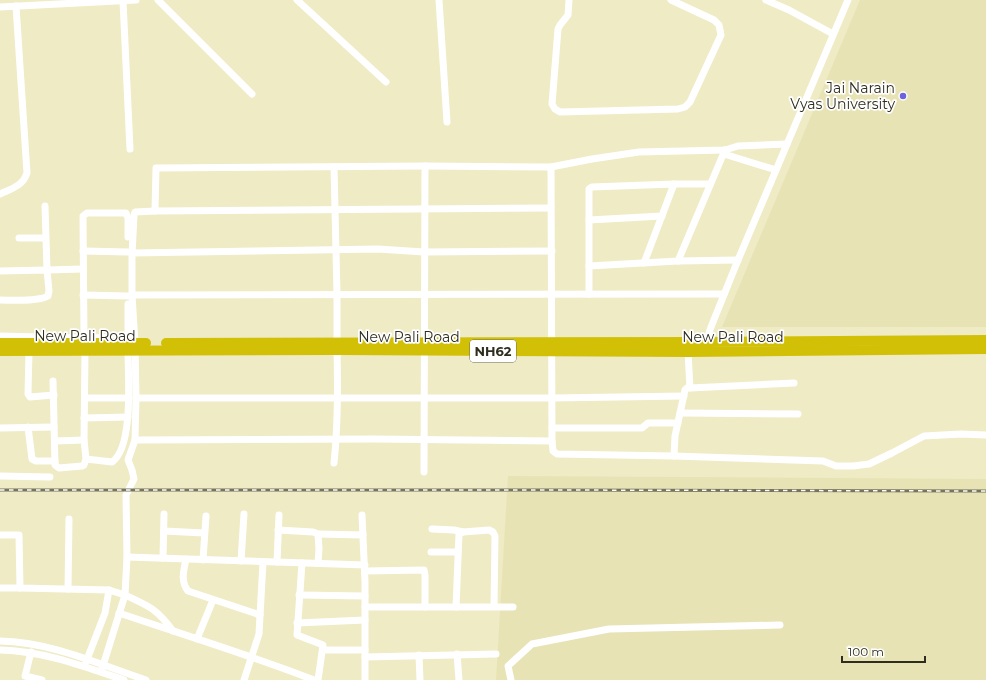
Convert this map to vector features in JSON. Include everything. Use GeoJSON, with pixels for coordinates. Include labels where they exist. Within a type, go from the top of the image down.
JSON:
{"type":"FeatureCollection","features":[{"type":"Feature","properties":{"kind":"highway","name":"New Pali Road"},"geometry":{"type":"LineString","coordinates":[[0,343],[337,347],[553,347],[706,342],[986,340]]}},
{"type":"Feature","properties":{"kind":"highway","name":"New Pali Road"},"geometry":{"type":"LineString","coordinates":[[0,351],[85,351],[131,345]]}},
{"type":"Feature","properties":{"kind":"highway","name":"New Pali Road"},"geometry":{"type":"LineString","coordinates":[[553,347],[688,352],[986,349]]}},
{"type":"Feature","properties":{"kind":"street"},"geometry":{"type":"LineString","coordinates":[[0,7],[38,2],[136,0]]}},
{"type":"Feature","properties":{"kind":"street"},"geometry":{"type":"LineString","coordinates":[[158,0],[252,94]]}},
{"type":"Feature","properties":{"kind":"street"},"geometry":{"type":"LineString","coordinates":[[297,0],[386,82]]}},
{"type":"Feature","properties":{"kind":"street"},"geometry":{"type":"LineString","coordinates":[[439,0],[447,122]]}},
{"type":"Feature","properties":{"kind":"street"},"geometry":{"type":"LineString","coordinates":[[569,0],[568,15],[558,29],[552,104],[555,109],[560,112],[678,109],[685,107],[690,102],[721,35],[719,25],[714,20],[671,0]]}},
{"type":"Feature","properties":{"kind":"street"},"geometry":{"type":"LineString","coordinates":[[766,0],[789,10],[833,34]]}},
{"type":"Feature","properties":{"kind":"street"},"geometry":{"type":"LineString","coordinates":[[706,342],[724,294],[786,144],[848,0]]}},
{"type":"Feature","properties":{"kind":"street"},"geometry":{"type":"LineString","coordinates":[[123,1],[130,149]]}},
{"type":"Feature","properties":{"kind":"street"},"geometry":{"type":"LineString","coordinates":[[0,194],[23,182],[27,173],[16,6]]}},
{"type":"Feature","properties":{"kind":"street"},"geometry":{"type":"LineString","coordinates":[[678,261],[724,152],[743,145],[786,144]]}},
{"type":"Feature","properties":{"kind":"street"},"geometry":{"type":"LineString","coordinates":[[155,211],[156,168],[425,166],[551,168],[592,159],[639,152],[724,152],[776,170]]}},
{"type":"Feature","properties":{"kind":"street"},"geometry":{"type":"LineString","coordinates":[[424,472],[423,347],[425,166]]}},
{"type":"Feature","properties":{"kind":"street"},"geometry":{"type":"LineString","coordinates":[[334,167],[336,210],[338,398],[334,463]]}},
{"type":"Feature","properties":{"kind":"street"},"geometry":{"type":"LineString","coordinates":[[551,168],[553,347],[552,441],[553,451],[557,454],[823,461],[836,466],[853,466],[869,464],[892,454],[924,436],[961,434],[986,436]]}},
{"type":"Feature","properties":{"kind":"street"},"geometry":{"type":"LineString","coordinates":[[644,263],[674,184]]}},
{"type":"Feature","properties":{"kind":"street"},"geometry":{"type":"LineString","coordinates":[[589,294],[589,188],[710,184]]}},
{"type":"Feature","properties":{"kind":"street"},"geometry":{"type":"LineString","coordinates":[[0,300],[29,300],[48,296],[45,206]]}},
{"type":"Feature","properties":{"kind":"street"},"geometry":{"type":"LineString","coordinates":[[130,252],[134,215],[138,211],[552,208]]}},
{"type":"Feature","properties":{"kind":"street"},"geometry":{"type":"LineString","coordinates":[[84,338],[84,214],[126,213],[128,218],[130,252],[132,398],[135,440],[128,460],[134,479],[126,495],[127,557],[125,595],[102,669]]}},
{"type":"Feature","properties":{"kind":"street"},"geometry":{"type":"LineString","coordinates":[[589,220],[662,216]]}},
{"type":"Feature","properties":{"kind":"street"},"geometry":{"type":"LineString","coordinates":[[19,238],[45,238]]}},
{"type":"Feature","properties":{"kind":"street"},"geometry":{"type":"LineString","coordinates":[[83,251],[130,252],[378,249],[424,252],[552,251]]}},
{"type":"Feature","properties":{"kind":"street"},"geometry":{"type":"LineString","coordinates":[[589,266],[678,261],[738,260]]}},
{"type":"Feature","properties":{"kind":"street"},"geometry":{"type":"LineString","coordinates":[[0,271],[83,269]]}},
{"type":"Feature","properties":{"kind":"street"},"geometry":{"type":"LineString","coordinates":[[83,295],[724,294]]}},
{"type":"Feature","properties":{"kind":"street"},"geometry":{"type":"LineString","coordinates":[[0,336],[84,338],[131,345]]}},
{"type":"Feature","properties":{"kind":"street"},"geometry":{"type":"LineString","coordinates":[[29,351],[28,394],[30,397],[54,395]]}},
{"type":"Feature","properties":{"kind":"street"},"geometry":{"type":"LineString","coordinates":[[53,381],[55,465],[57,468],[78,467],[84,465],[86,459],[84,440],[85,351]]}},
{"type":"Feature","properties":{"kind":"street"},"geometry":{"type":"LineString","coordinates":[[688,352],[690,388]]}},
{"type":"Feature","properties":{"kind":"street"},"geometry":{"type":"LineString","coordinates":[[674,456],[675,436],[685,390],[687,388],[794,383]]}},
{"type":"Feature","properties":{"kind":"street"},"geometry":{"type":"LineString","coordinates":[[84,398],[552,398],[684,396]]}},
{"type":"Feature","properties":{"kind":"street"},"geometry":{"type":"LineString","coordinates":[[86,459],[109,462],[115,460],[124,438],[132,398]]}},
{"type":"Feature","properties":{"kind":"street"},"geometry":{"type":"LineString","coordinates":[[680,413],[798,414]]}},
{"type":"Feature","properties":{"kind":"street"},"geometry":{"type":"LineString","coordinates":[[84,418],[128,417]]}},
{"type":"Feature","properties":{"kind":"street"},"geometry":{"type":"LineString","coordinates":[[552,428],[642,428],[648,423],[678,423]]}},
{"type":"Feature","properties":{"kind":"street"},"geometry":{"type":"LineString","coordinates":[[28,427],[32,459],[36,461],[55,461]]}},
{"type":"Feature","properties":{"kind":"street"},"geometry":{"type":"LineString","coordinates":[[0,428],[54,427]]}},
{"type":"Feature","properties":{"kind":"street"},"geometry":{"type":"LineString","coordinates":[[135,440],[336,439],[552,441]]}},
{"type":"Feature","properties":{"kind":"street"},"geometry":{"type":"LineString","coordinates":[[55,442],[84,440]]}},
{"type":"Feature","properties":{"kind":"street"},"geometry":{"type":"LineString","coordinates":[[0,476],[50,477]]}},
{"type":"Feature","properties":{"kind":"street"},"geometry":{"type":"LineString","coordinates":[[163,558],[164,514]]}},
{"type":"Feature","properties":{"kind":"street"},"geometry":{"type":"LineString","coordinates":[[242,561],[244,514]]}},
{"type":"Feature","properties":{"kind":"street"},"geometry":{"type":"LineString","coordinates":[[277,562],[279,515]]}},
{"type":"Feature","properties":{"kind":"street"},"geometry":{"type":"LineString","coordinates":[[362,515],[365,568],[365,680]]}},
{"type":"Feature","properties":{"kind":"street"},"geometry":{"type":"LineString","coordinates":[[203,560],[206,516]]}},
{"type":"Feature","properties":{"kind":"street"},"geometry":{"type":"LineString","coordinates":[[68,589],[69,519]]}},
{"type":"Feature","properties":{"kind":"street"},"geometry":{"type":"LineString","coordinates":[[278,530],[313,532],[318,534],[363,535]]}},
{"type":"Feature","properties":{"kind":"street"},"geometry":{"type":"LineString","coordinates":[[432,530],[454,530],[463,532],[489,530],[493,532],[495,536],[494,606]]}},
{"type":"Feature","properties":{"kind":"street"},"geometry":{"type":"LineString","coordinates":[[164,531],[204,533]]}},
{"type":"Feature","properties":{"kind":"street"},"geometry":{"type":"LineString","coordinates":[[456,607],[458,537],[463,532]]}},
{"type":"Feature","properties":{"kind":"street"},"geometry":{"type":"LineString","coordinates":[[318,534],[318,563]]}},
{"type":"Feature","properties":{"kind":"street"},"geometry":{"type":"LineString","coordinates":[[0,535],[19,535],[20,588]]}},
{"type":"Feature","properties":{"kind":"street"},"geometry":{"type":"LineString","coordinates":[[431,552],[458,552]]}},
{"type":"Feature","properties":{"kind":"street"},"geometry":{"type":"LineString","coordinates":[[127,557],[318,563],[365,568],[424,570],[426,575],[425,607]]}},
{"type":"Feature","properties":{"kind":"street"},"geometry":{"type":"LineString","coordinates":[[186,559],[183,577],[185,587],[191,593],[260,615]]}},
{"type":"Feature","properties":{"kind":"street"},"geometry":{"type":"LineString","coordinates":[[244,680],[259,634],[263,562]]}},
{"type":"Feature","properties":{"kind":"street"},"geometry":{"type":"LineString","coordinates":[[302,563],[297,635],[323,645],[318,680]]}},
{"type":"Feature","properties":{"kind":"street"},"geometry":{"type":"LineString","coordinates":[[0,588],[109,590],[125,595],[156,611],[162,616],[173,631]]}},
{"type":"Feature","properties":{"kind":"street"},"geometry":{"type":"LineString","coordinates":[[84,666],[105,614],[109,590]]}},
{"type":"Feature","properties":{"kind":"street"},"geometry":{"type":"LineString","coordinates":[[299,595],[365,596]]}},
{"type":"Feature","properties":{"kind":"street"},"geometry":{"type":"LineString","coordinates":[[197,639],[213,600]]}},
{"type":"Feature","properties":{"kind":"street"},"geometry":{"type":"LineString","coordinates":[[365,607],[513,607]]}},
{"type":"Feature","properties":{"kind":"street"},"geometry":{"type":"LineString","coordinates":[[120,613],[252,656],[314,680]]}},
{"type":"Feature","properties":{"kind":"street"},"geometry":{"type":"LineString","coordinates":[[297,622],[365,620]]}},
{"type":"Feature","properties":{"kind":"street"},"geometry":{"type":"LineString","coordinates":[[510,680],[508,666],[532,644],[609,629],[780,625]]}},
{"type":"Feature","properties":{"kind":"street"},"geometry":{"type":"LineString","coordinates":[[0,641],[46,646],[88,658],[102,669],[123,680]]}},
{"type":"Feature","properties":{"kind":"street"},"geometry":{"type":"LineString","coordinates":[[0,650],[31,652],[146,680]]}},
{"type":"Feature","properties":{"kind":"street"},"geometry":{"type":"LineString","coordinates":[[323,650],[419,655],[496,654]]}},
{"type":"Feature","properties":{"kind":"street"},"geometry":{"type":"LineString","coordinates":[[31,652],[24,678],[42,680]]}},
{"type":"Feature","properties":{"kind":"street"},"geometry":{"type":"LineString","coordinates":[[457,654],[459,680]]}},
{"type":"Feature","properties":{"kind":"street"},"geometry":{"type":"LineString","coordinates":[[419,655],[420,680]]}},
{"type":"Feature","properties":{"kind":"shaded area","name":"Jai Narain Vyas University"},"geometry":{"type":"Polygon","coordinates":[[[860,0],[986,0],[986,327],[722,327],[860,0]]]}},
{"type":"Feature","properties":{"kind":"shaded area"},"geometry":{"type":"Polygon","coordinates":[[[508,476],[986,479],[986,680],[496,680],[508,476]]]}},
{"type":"Feature","properties":{"kind":"railway"},"geometry":{"type":"LineString","coordinates":[[0,490],[986,491]]}},
{"type":"Feature","properties":{"kind":"place","name":"Jai Narain Vyas University"},"geometry":{"type":"Point","coordinates":[903,96]}}]}
